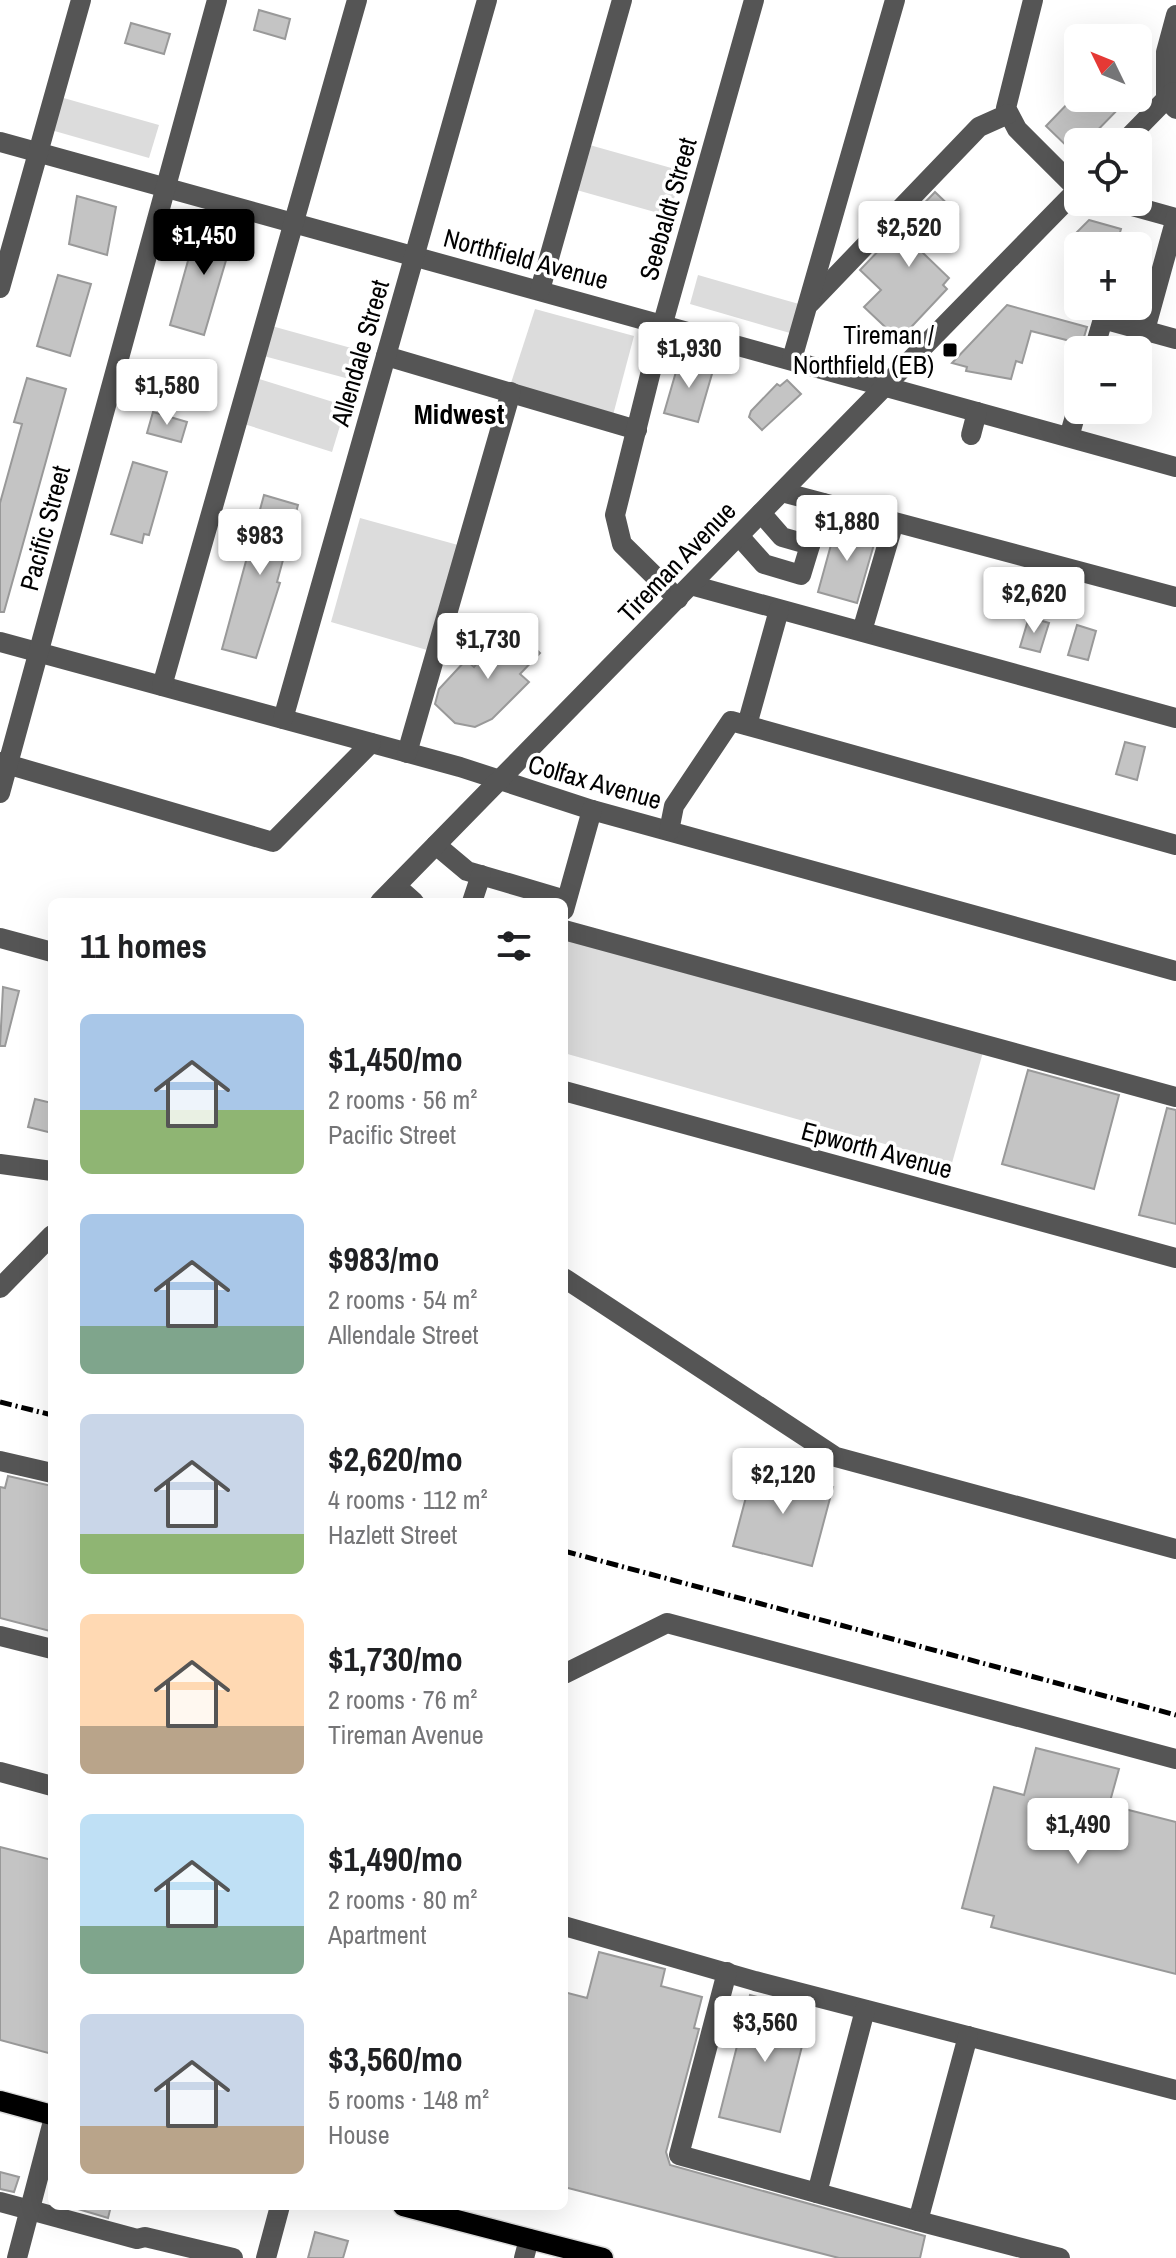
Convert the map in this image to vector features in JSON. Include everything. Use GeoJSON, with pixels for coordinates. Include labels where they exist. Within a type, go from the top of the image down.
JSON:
{"type":"FeatureCollection","features":[{"type":"Feature","properties":{"kind":"main road"},"geometry":{"type":"LineString","coordinates":[[0,2101],[48,2114]]}},
{"type":"Feature","properties":{"kind":"main road"},"geometry":{"type":"LineString","coordinates":[[415,2210],[526,2248],[603,2258]]}},
{"type":"Feature","properties":{"kind":"street"},"geometry":{"type":"LineString","coordinates":[[0,288],[81,0]]}},
{"type":"Feature","properties":{"kind":"street","name":"Pacific Street"},"geometry":{"type":"LineString","coordinates":[[0,793],[4,763],[38,652],[217,0]]}},
{"type":"Feature","properties":{"kind":"street"},"geometry":{"type":"LineString","coordinates":[[162,686],[357,0]]}},
{"type":"Feature","properties":{"kind":"street","name":"Allendale Street"},"geometry":{"type":"LineString","coordinates":[[283,719],[487,0]]}},
{"type":"Feature","properties":{"kind":"street"},"geometry":{"type":"LineString","coordinates":[[540,290],[622,0]]}},
{"type":"Feature","properties":{"kind":"street","name":"Seebaldt Street"},"geometry":{"type":"LineString","coordinates":[[684,592],[622,544],[615,515],[663,323],[754,0]]}},
{"type":"Feature","properties":{"kind":"street"},"geometry":{"type":"LineString","coordinates":[[792,359],[895,0]]}},
{"type":"Feature","properties":{"kind":"street"},"geometry":{"type":"LineString","coordinates":[[1033,0],[1008,88],[1008,114],[1017,129],[1064,175]]}},
{"type":"Feature","properties":{"kind":"street"},"geometry":{"type":"LineString","coordinates":[[1140,128],[1173,99],[1166,52],[1176,15]]}},
{"type":"Feature","properties":{"kind":"street"},"geometry":{"type":"LineString","coordinates":[[808,305],[979,127],[1008,114]]}},
{"type":"Feature","properties":{"kind":"street","name":"Northfield Avenue"},"geometry":{"type":"LineString","coordinates":[[0,142],[1176,467]]}},
{"type":"Feature","properties":{"kind":"street","name":"Tireman Avenue"},"geometry":{"type":"LineString","coordinates":[[384,898],[1064,203]]}},
{"type":"Feature","properties":{"kind":"street"},"geometry":{"type":"LineString","coordinates":[[1145,330],[1176,218],[1152,211]]}},
{"type":"Feature","properties":{"kind":"street"},"geometry":{"type":"LineString","coordinates":[[1098,336],[1103,319],[1176,339]]}},
{"type":"Feature","properties":{"kind":"street"},"geometry":{"type":"LineString","coordinates":[[386,356],[637,430]]}},
{"type":"Feature","properties":{"kind":"street"},"geometry":{"type":"LineString","coordinates":[[407,753],[511,392]]}},
{"type":"Feature","properties":{"kind":"street"},"geometry":{"type":"LineString","coordinates":[[971,435],[977,412]]}},
{"type":"Feature","properties":{"kind":"street"},"geometry":{"type":"LineString","coordinates":[[1069,437],[1073,424]]}},
{"type":"Feature","properties":{"kind":"street"},"geometry":{"type":"LineString","coordinates":[[782,492],[1176,597]]}},
{"type":"Feature","properties":{"kind":"street"},"geometry":{"type":"LineString","coordinates":[[739,536],[764,564],[801,575],[823,503]]}},
{"type":"Feature","properties":{"kind":"street"},"geometry":{"type":"LineString","coordinates":[[761,513],[782,537],[810,545]]}},
{"type":"Feature","properties":{"kind":"street"},"geometry":{"type":"LineString","coordinates":[[862,631],[894,522]]}},
{"type":"Feature","properties":{"kind":"street"},"geometry":{"type":"LineString","coordinates":[[684,592],[779,610],[862,631],[1176,718]]}},
{"type":"Feature","properties":{"kind":"street"},"geometry":{"type":"LineString","coordinates":[[747,725],[779,610]]}},
{"type":"Feature","properties":{"kind":"street","name":"Colfax Avenue"},"geometry":{"type":"LineString","coordinates":[[0,642],[407,753],[592,810],[1176,971]]}},
{"type":"Feature","properties":{"kind":"street"},"geometry":{"type":"LineString","coordinates":[[669,831],[674,806],[731,721],[1176,845]]}},
{"type":"Feature","properties":{"kind":"street"},"geometry":{"type":"LineString","coordinates":[[4,763],[273,842],[371,743]]}},
{"type":"Feature","properties":{"kind":"street"},"geometry":{"type":"LineString","coordinates":[[564,898],[592,810]]}},
{"type":"Feature","properties":{"kind":"street"},"geometry":{"type":"LineString","coordinates":[[436,845],[467,871],[545,898]]}},
{"type":"Feature","properties":{"kind":"street"},"geometry":{"type":"LineString","coordinates":[[473,898],[481,875]]}},
{"type":"Feature","properties":{"kind":"street"},"geometry":{"type":"LineString","coordinates":[[396,886],[410,898]]}},
{"type":"Feature","properties":{"kind":"street"},"geometry":{"type":"LineString","coordinates":[[568,931],[1176,1097]]}},
{"type":"Feature","properties":{"kind":"street"},"geometry":{"type":"LineString","coordinates":[[0,938],[48,951]]}},
{"type":"Feature","properties":{"kind":"street","name":"Epworth Avenue"},"geometry":{"type":"LineString","coordinates":[[568,1092],[1176,1258]]}},
{"type":"Feature","properties":{"kind":"street"},"geometry":{"type":"LineString","coordinates":[[0,1164],[48,1170]]}},
{"type":"Feature","properties":{"kind":"street"},"geometry":{"type":"LineString","coordinates":[[0,1288],[48,1239]]}},
{"type":"Feature","properties":{"kind":"street"},"geometry":{"type":"LineString","coordinates":[[568,1281],[836,1457],[1176,1549]]}},
{"type":"Feature","properties":{"kind":"street"},"geometry":{"type":"LineString","coordinates":[[0,1461],[48,1472]]}},
{"type":"Feature","properties":{"kind":"street"},"geometry":{"type":"LineString","coordinates":[[568,1672],[667,1623],[1176,1759]]}},
{"type":"Feature","properties":{"kind":"street"},"geometry":{"type":"LineString","coordinates":[[0,1636],[48,1648]]}},
{"type":"Feature","properties":{"kind":"street"},"geometry":{"type":"LineString","coordinates":[[0,1772],[48,1785]]}},
{"type":"Feature","properties":{"kind":"street"},"geometry":{"type":"LineString","coordinates":[[568,1927],[865,2010],[1176,2090]]}},
{"type":"Feature","properties":{"kind":"street"},"geometry":{"type":"LineString","coordinates":[[727,1972],[679,2155],[1060,2258]]}},
{"type":"Feature","properties":{"kind":"street"},"geometry":{"type":"LineString","coordinates":[[817,2193],[865,2010]]}},
{"type":"Feature","properties":{"kind":"street"},"geometry":{"type":"LineString","coordinates":[[918,2221],[968,2036]]}},
{"type":"Feature","properties":{"kind":"street"},"geometry":{"type":"LineString","coordinates":[[17,2258],[48,2140]]}},
{"type":"Feature","properties":{"kind":"street"},"geometry":{"type":"LineString","coordinates":[[0,2202],[137,2239],[145,2237],[233,2258]]}},
{"type":"Feature","properties":{"kind":"street"},"geometry":{"type":"LineString","coordinates":[[266,2258],[279,2210]]}},
{"type":"Feature","properties":{"kind":"street"},"geometry":{"type":"LineString","coordinates":[[139,2258],[145,2237]]}},
{"type":"Feature","properties":{"kind":"shaded area"},"geometry":{"type":"Polygon","coordinates":[[[60,97],[159,125],[149,158],[51,130],[60,97]]]}},
{"type":"Feature","properties":{"kind":"shaded area"},"geometry":{"type":"Polygon","coordinates":[[[586,144],[682,171],[669,216],[573,189],[586,144]]]}},
{"type":"Feature","properties":{"kind":"shaded area"},"geometry":{"type":"Polygon","coordinates":[[[698,275],[799,304],[790,333],[690,304],[698,275]]]}},
{"type":"Feature","properties":{"kind":"shaded area"},"geometry":{"type":"Polygon","coordinates":[[[535,309],[634,336],[613,415],[510,386],[535,309]]]}},
{"type":"Feature","properties":{"kind":"shaded area"},"geometry":{"type":"Polygon","coordinates":[[[268,325],[362,351],[353,380],[260,355],[268,325]]]}},
{"type":"Feature","properties":{"kind":"shaded area"},"geometry":{"type":"Polygon","coordinates":[[[256,378],[346,406],[332,452],[241,423],[256,378]]]}},
{"type":"Feature","properties":{"kind":"shaded area"},"geometry":{"type":"Polygon","coordinates":[[[360,518],[458,545],[427,650],[331,622],[360,518]]]}},
{"type":"Feature","properties":{"kind":"shaded area"},"geometry":{"type":"Polygon","coordinates":[[[568,938],[983,1052],[952,1163],[568,1054],[568,938]]]}},
{"type":"Feature","properties":{"kind":"building"},"geometry":{"type":"Polygon","coordinates":[[[259,10],[290,19],[285,39],[254,30],[259,10]]]}},
{"type":"Feature","properties":{"kind":"building"},"geometry":{"type":"Polygon","coordinates":[[[131,23],[170,34],[164,54],[125,43],[131,23]]]}},
{"type":"Feature","properties":{"kind":"building"},"geometry":{"type":"Polygon","coordinates":[[[1064,107],[1064,112],[1115,112],[1100,128],[1064,128],[1064,143],[1046,126],[1064,107]]]}},
{"type":"Feature","properties":{"kind":"building"},"geometry":{"type":"Polygon","coordinates":[[[935,192],[958,214],[922,252],[949,278],[943,285],[947,289],[899,340],[864,307],[881,290],[860,270],[935,192]]]}},
{"type":"Feature","properties":{"kind":"building"},"geometry":{"type":"Polygon","coordinates":[[[77,196],[116,207],[107,255],[69,244],[77,196]]]}},
{"type":"Feature","properties":{"kind":"building"},"geometry":{"type":"Polygon","coordinates":[[[1089,220],[1121,229],[1120,232],[1077,232],[1089,220]]]}},
{"type":"Feature","properties":{"kind":"building"},"geometry":{"type":"Polygon","coordinates":[[[198,225],[245,237],[239,260],[227,257],[204,335],[170,325],[198,225]]]}},
{"type":"Feature","properties":{"kind":"building"},"geometry":{"type":"Polygon","coordinates":[[[58,275],[91,284],[70,356],[37,346],[58,275]]]}},
{"type":"Feature","properties":{"kind":"building"},"geometry":{"type":"Polygon","coordinates":[[[1007,305],[1087,327],[1084,336],[1064,336],[1064,339],[1031,331],[1022,363],[1016,361],[1011,379],[966,371],[967,367],[952,363],[1007,305]]]}},
{"type":"Feature","properties":{"kind":"building"},"geometry":{"type":"Polygon","coordinates":[[[680,358],[714,367],[698,422],[664,413],[680,358]]]}},
{"type":"Feature","properties":{"kind":"building"},"geometry":{"type":"Polygon","coordinates":[[[27,378],[66,389],[4,612],[0,612],[0,503],[22,424],[14,422],[27,378]]]}},
{"type":"Feature","properties":{"kind":"building"},"geometry":{"type":"Polygon","coordinates":[[[787,380],[801,394],[762,430],[749,417],[751,411],[777,384],[780,386],[787,380]]]}},
{"type":"Feature","properties":{"kind":"building"},"geometry":{"type":"Polygon","coordinates":[[[153,412],[187,422],[181,442],[147,433],[153,412]]]}},
{"type":"Feature","properties":{"kind":"building"},"geometry":{"type":"Polygon","coordinates":[[[133,462],[167,472],[149,535],[144,534],[142,543],[111,534],[133,462]]]}},
{"type":"Feature","properties":{"kind":"building"},"geometry":{"type":"Polygon","coordinates":[[[264,495],[298,505],[277,582],[280,583],[256,658],[222,649],[264,495]]]}},
{"type":"Feature","properties":{"kind":"building"},"geometry":{"type":"Polygon","coordinates":[[[837,523],[877,534],[857,603],[818,592],[837,523]]]}},
{"type":"Feature","properties":{"kind":"building"},"geometry":{"type":"Polygon","coordinates":[[[1029,617],[1049,623],[1040,652],[1020,647],[1029,617]]]}},
{"type":"Feature","properties":{"kind":"building"},"geometry":{"type":"Polygon","coordinates":[[[509,624],[540,653],[520,674],[529,682],[492,719],[475,727],[455,723],[435,704],[439,689],[466,660],[474,667],[509,624]]]}},
{"type":"Feature","properties":{"kind":"building"},"geometry":{"type":"Polygon","coordinates":[[[1077,625],[1096,631],[1088,660],[1068,655],[1077,625]]]}},
{"type":"Feature","properties":{"kind":"building"},"geometry":{"type":"Polygon","coordinates":[[[1125,742],[1145,747],[1137,780],[1116,774],[1125,742]]]}},
{"type":"Feature","properties":{"kind":"building"},"geometry":{"type":"Polygon","coordinates":[[[3,987],[19,991],[5,1046],[0,1046],[3,987]]]}},
{"type":"Feature","properties":{"kind":"building"},"geometry":{"type":"Polygon","coordinates":[[[1028,1070],[1119,1095],[1094,1189],[1002,1164],[1028,1070]]]}},
{"type":"Feature","properties":{"kind":"building"},"geometry":{"type":"Polygon","coordinates":[[[35,1099],[48,1102],[48,1132],[28,1127],[35,1099]]]}},
{"type":"Feature","properties":{"kind":"building"},"geometry":{"type":"Polygon","coordinates":[[[1167,1108],[1176,1110],[1176,1224],[1139,1215],[1167,1108]]]}},
{"type":"Feature","properties":{"kind":"building"},"geometry":{"type":"Polygon","coordinates":[[[754,1467],[833,1487],[812,1566],[733,1546],[754,1467]]]}},
{"type":"Feature","properties":{"kind":"building"},"geometry":{"type":"Polygon","coordinates":[[[8,1476],[48,1485],[48,1630],[0,1618],[0,1487],[5,1488],[8,1476]]]}},
{"type":"Feature","properties":{"kind":"building"},"geometry":{"type":"Polygon","coordinates":[[[1036,1748],[1119,1769],[1109,1805],[1176,1822],[1176,1974],[991,1927],[994,1916],[962,1908],[994,1787],[1024,1795],[1036,1748]]]}},
{"type":"Feature","properties":{"kind":"building"},"geometry":{"type":"Polygon","coordinates":[[[0,1847],[48,1859],[48,2053],[0,2040],[0,1847]]]}},
{"type":"Feature","properties":{"kind":"building"},"geometry":{"type":"Polygon","coordinates":[[[599,1952],[665,1969],[661,1986],[702,1997],[694,2028],[699,2029],[666,2152],[670,2165],[925,2236],[920,2258],[839,2258],[568,2188],[568,1993],[587,1998],[599,1952]]]}},
{"type":"Feature","properties":{"kind":"building"},"geometry":{"type":"Polygon","coordinates":[[[750,1995],[811,2011],[780,2132],[719,2117],[750,1995]]]}},
{"type":"Feature","properties":{"kind":"building"},"geometry":{"type":"Polygon","coordinates":[[[0,2172],[19,2177],[14,2192],[0,2189],[0,2172]]]}},
{"type":"Feature","properties":{"kind":"building"},"geometry":{"type":"Polygon","coordinates":[[[81,2210],[110,2210],[108,2218],[81,2210]]]}},
{"type":"Feature","properties":{"kind":"building"},"geometry":{"type":"Polygon","coordinates":[[[315,2232],[348,2241],[343,2258],[308,2258],[315,2232]]]}},
{"type":"Feature","properties":{"kind":"railway"},"geometry":{"type":"LineString","coordinates":[[0,1402],[48,1414]]}},
{"type":"Feature","properties":{"kind":"railway"},"geometry":{"type":"LineString","coordinates":[[568,1552],[1176,1715]]}},
{"type":"Feature","properties":{"kind":"place","name":"Tireman / Northfield (EB)"},"geometry":{"type":"Point","coordinates":[950,350]}},
{"type":"Feature","properties":{"kind":"district","name":"Midwest"},"geometry":{"type":"Point","coordinates":[459,414]}}]}
